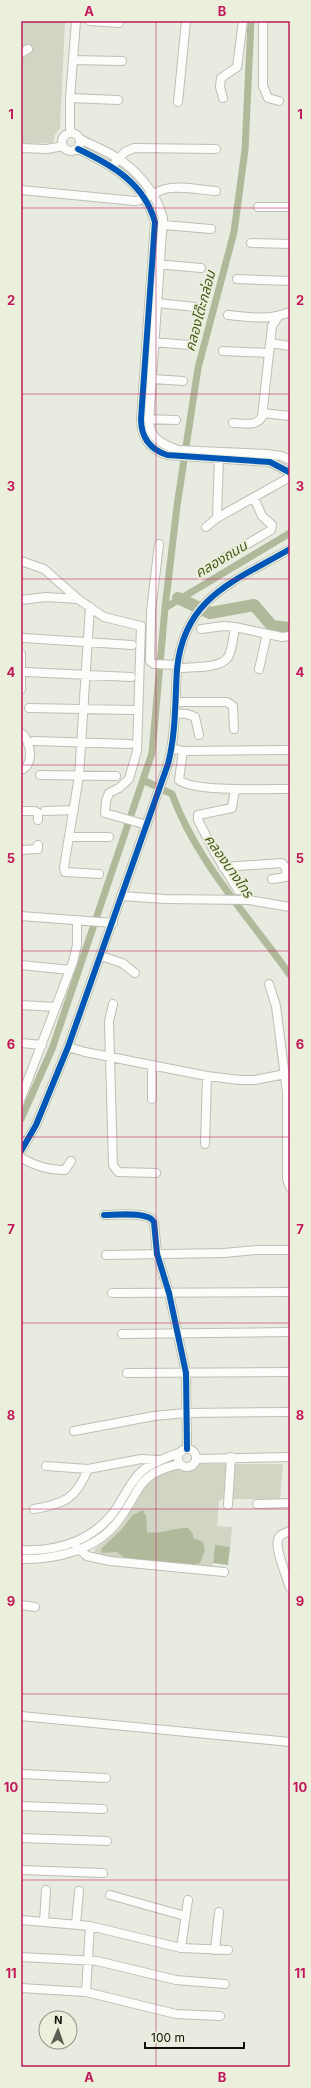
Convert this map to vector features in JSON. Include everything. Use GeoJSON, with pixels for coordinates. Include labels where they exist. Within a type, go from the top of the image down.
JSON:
{"type":"FeatureCollection","features":[{"type":"Feature","properties":{"kind":"street"},"geometry":{"type":"LineString","coordinates":[[70,133],[70,98],[76,21]]}},
{"type":"Feature","properties":{"kind":"street"},"geometry":{"type":"LineString","coordinates":[[90,21],[119,23]]}},
{"type":"Feature","properties":{"kind":"street"},"geometry":{"type":"LineString","coordinates":[[178,102],[186,21]]}},
{"type":"Feature","properties":{"kind":"street"},"geometry":{"type":"LineString","coordinates":[[223,98],[220,87],[221,78],[237,67],[243,21]]}},
{"type":"Feature","properties":{"kind":"street"},"geometry":{"type":"LineString","coordinates":[[263,21],[263,86],[268,98],[279,101]]}},
{"type":"Feature","properties":{"kind":"street"},"geometry":{"type":"LineString","coordinates":[[21,53],[28,49]]}},
{"type":"Feature","properties":{"kind":"street"},"geometry":{"type":"LineString","coordinates":[[73,60],[122,61]]}},
{"type":"Feature","properties":{"kind":"street"},"geometry":{"type":"LineString","coordinates":[[70,98],[118,100]]}},
{"type":"Feature","properties":{"kind":"street"},"geometry":{"type":"LineString","coordinates":[[145,419],[153,378],[156,342],[158,302],[156,264],[155,222],[145,200],[133,183],[112,166],[78,149],[70,152],[63,146],[63,138],[70,133],[76,134],[80,139],[118,159],[134,171],[153,195],[162,213],[164,225],[156,264],[147,342],[145,419],[154,436],[177,453],[270,462],[290,473],[254,498],[217,518],[206,527]]}},
{"type":"Feature","properties":{"kind":"street"},"geometry":{"type":"LineString","coordinates":[[78,149],[80,139]]}},
{"type":"Feature","properties":{"kind":"street"},"geometry":{"type":"LineString","coordinates":[[21,148],[47,150],[63,146]]}},
{"type":"Feature","properties":{"kind":"street"},"geometry":{"type":"LineString","coordinates":[[112,166],[129,150],[142,147],[216,149]]}},
{"type":"Feature","properties":{"kind":"street"},"geometry":{"type":"LineString","coordinates":[[21,190],[126,201],[145,200],[163,190],[175,188],[216,191]]}},
{"type":"Feature","properties":{"kind":"street"},"geometry":{"type":"LineString","coordinates":[[258,207],[290,208]]}},
{"type":"Feature","properties":{"kind":"street"},"geometry":{"type":"LineString","coordinates":[[164,225],[211,229]]}},
{"type":"Feature","properties":{"kind":"street"},"geometry":{"type":"LineString","coordinates":[[251,243],[290,244]]}},
{"type":"Feature","properties":{"kind":"street"},"geometry":{"type":"LineString","coordinates":[[156,264],[201,268]]}},
{"type":"Feature","properties":{"kind":"street"},"geometry":{"type":"LineString","coordinates":[[237,280],[290,281]]}},
{"type":"Feature","properties":{"kind":"street"},"geometry":{"type":"LineString","coordinates":[[158,302],[195,307]]}},
{"type":"Feature","properties":{"kind":"street"},"geometry":{"type":"LineString","coordinates":[[228,315],[278,317],[290,312]]}},
{"type":"Feature","properties":{"kind":"street"},"geometry":{"type":"LineString","coordinates":[[233,423],[258,422],[263,413],[272,326],[278,317]]}},
{"type":"Feature","properties":{"kind":"street"},"geometry":{"type":"LineString","coordinates":[[147,342],[189,345]]}},
{"type":"Feature","properties":{"kind":"street"},"geometry":{"type":"LineString","coordinates":[[270,343],[290,346]]}},
{"type":"Feature","properties":{"kind":"street"},"geometry":{"type":"LineString","coordinates":[[223,351],[269,353]]}},
{"type":"Feature","properties":{"kind":"street"},"geometry":{"type":"LineString","coordinates":[[153,378],[183,381]]}},
{"type":"Feature","properties":{"kind":"street"},"geometry":{"type":"LineString","coordinates":[[263,413],[290,416]]}},
{"type":"Feature","properties":{"kind":"street"},"geometry":{"type":"LineString","coordinates":[[145,419],[176,420]]}},
{"type":"Feature","properties":{"kind":"street"},"geometry":{"type":"LineString","coordinates":[[219,456],[276,455],[290,460]]}},
{"type":"Feature","properties":{"kind":"street"},"geometry":{"type":"LineString","coordinates":[[217,518],[219,456]]}},
{"type":"Feature","properties":{"kind":"street"},"geometry":{"type":"LineString","coordinates":[[224,558],[271,530],[272,525],[262,516],[254,498]]}},
{"type":"Feature","properties":{"kind":"street"},"geometry":{"type":"LineString","coordinates":[[159,544],[151,611],[150,661],[154,664],[178,667],[218,665],[224,662],[230,651],[235,627]]}},
{"type":"Feature","properties":{"kind":"street"},"geometry":{"type":"LineString","coordinates":[[21,1151],[36,1125],[68,1047],[101,956],[108,923],[121,896],[145,825],[158,794],[168,764],[172,748],[180,645],[194,616],[208,600],[224,587],[290,549]]}},
{"type":"Feature","properties":{"kind":"street"},"geometry":{"type":"LineString","coordinates":[[21,561],[44,569],[78,599],[104,617],[141,626],[137,751],[129,779],[120,788],[109,794],[106,801],[105,814],[145,825]]}},
{"type":"Feature","properties":{"kind":"street"},"geometry":{"type":"LineString","coordinates":[[21,600],[46,597],[78,599]]}},
{"type":"Feature","properties":{"kind":"street"},"geometry":{"type":"LineString","coordinates":[[90,606],[86,642],[79,776],[64,867],[65,872],[99,874]]}},
{"type":"Feature","properties":{"kind":"street"},"geometry":{"type":"LineString","coordinates":[[201,629],[224,626],[282,637],[290,636]]}},
{"type":"Feature","properties":{"kind":"street"},"geometry":{"type":"LineString","coordinates":[[259,669],[266,634]]}},
{"type":"Feature","properties":{"kind":"street"},"geometry":{"type":"LineString","coordinates":[[24,638],[132,645]]}},
{"type":"Feature","properties":{"kind":"street"},"geometry":{"type":"LineString","coordinates":[[21,654],[21,689]]}},
{"type":"Feature","properties":{"kind":"street"},"geometry":{"type":"LineString","coordinates":[[26,672],[130,677]]}},
{"type":"Feature","properties":{"kind":"street"},"geometry":{"type":"LineString","coordinates":[[176,702],[227,702],[232,706],[234,729]]}},
{"type":"Feature","properties":{"kind":"street"},"geometry":{"type":"LineString","coordinates":[[29,708],[133,710]]}},
{"type":"Feature","properties":{"kind":"street"},"geometry":{"type":"LineString","coordinates":[[175,713],[195,717],[200,735]]}},
{"type":"Feature","properties":{"kind":"street"},"geometry":{"type":"LineString","coordinates":[[21,733],[26,740],[30,758],[29,764],[26,768],[21,770]]}},
{"type":"Feature","properties":{"kind":"street"},"geometry":{"type":"LineString","coordinates":[[34,741],[130,744]]}},
{"type":"Feature","properties":{"kind":"street"},"geometry":{"type":"LineString","coordinates":[[172,748],[184,751],[290,750]]}},
{"type":"Feature","properties":{"kind":"street"},"geometry":{"type":"LineString","coordinates":[[184,751],[179,772],[179,780],[189,786],[235,789],[290,789]]}},
{"type":"Feature","properties":{"kind":"street"},"geometry":{"type":"LineString","coordinates":[[40,775],[116,776]]}},
{"type":"Feature","properties":{"kind":"street"},"geometry":{"type":"LineString","coordinates":[[235,789],[232,808],[198,815],[204,832],[223,867],[238,890]]}},
{"type":"Feature","properties":{"kind":"street"},"geometry":{"type":"LineString","coordinates":[[45,810],[74,810]]}},
{"type":"Feature","properties":{"kind":"street"},"geometry":{"type":"LineString","coordinates":[[21,811],[35,811],[38,813],[38,820]]}},
{"type":"Feature","properties":{"kind":"street"},"geometry":{"type":"LineString","coordinates":[[69,837],[109,837]]}},
{"type":"Feature","properties":{"kind":"street"},"geometry":{"type":"LineString","coordinates":[[21,850],[38,849],[38,845]]}},
{"type":"Feature","properties":{"kind":"street"},"geometry":{"type":"LineString","coordinates":[[223,867],[282,863],[286,868],[286,877],[272,880]]}},
{"type":"Feature","properties":{"kind":"street"},"geometry":{"type":"LineString","coordinates":[[121,896],[165,900],[250,900],[290,907]]}},
{"type":"Feature","properties":{"kind":"street"},"geometry":{"type":"LineString","coordinates":[[21,916],[108,923]]}},
{"type":"Feature","properties":{"kind":"street"},"geometry":{"type":"LineString","coordinates":[[21,1098],[24,1084],[42,1045],[70,970],[77,945],[77,920]]}},
{"type":"Feature","properties":{"kind":"street"},"geometry":{"type":"LineString","coordinates":[[101,956],[122,963],[135,973]]}},
{"type":"Feature","properties":{"kind":"street"},"geometry":{"type":"LineString","coordinates":[[21,965],[70,970]]}},
{"type":"Feature","properties":{"kind":"street"},"geometry":{"type":"LineString","coordinates":[[269,984],[276,1006],[287,1074],[288,1179],[290,1187]]}},
{"type":"Feature","properties":{"kind":"street"},"geometry":{"type":"LineString","coordinates":[[113,1004],[110,1016],[109,1056],[114,1168],[118,1172],[156,1173]]}},
{"type":"Feature","properties":{"kind":"street"},"geometry":{"type":"LineString","coordinates":[[21,1005],[55,1007]]}},
{"type":"Feature","properties":{"kind":"street"},"geometry":{"type":"LineString","coordinates":[[21,1043],[42,1045]]}},
{"type":"Feature","properties":{"kind":"street"},"geometry":{"type":"LineString","coordinates":[[68,1047],[85,1052],[207,1076],[255,1080],[287,1074]]}},
{"type":"Feature","properties":{"kind":"street"},"geometry":{"type":"LineString","coordinates":[[152,1064],[152,1099]]}},
{"type":"Feature","properties":{"kind":"street"},"geometry":{"type":"LineString","coordinates":[[205,1144],[207,1076]]}},
{"type":"Feature","properties":{"kind":"street"},"geometry":{"type":"LineString","coordinates":[[21,1158],[31,1163],[59,1170],[65,1170],[71,1161]]}},
{"type":"Feature","properties":{"kind":"street"},"geometry":{"type":"LineString","coordinates":[[104,1215],[150,1216],[154,1222],[157,1254],[169,1293],[186,1373],[184,1450],[178,1458],[180,1464]]}},
{"type":"Feature","properties":{"kind":"street"},"geometry":{"type":"LineString","coordinates":[[106,1255],[290,1250]]}},
{"type":"Feature","properties":{"kind":"street"},"geometry":{"type":"LineString","coordinates":[[112,1293],[290,1292]]}},
{"type":"Feature","properties":{"kind":"street"},"geometry":{"type":"LineString","coordinates":[[122,1334],[290,1332]]}},
{"type":"Feature","properties":{"kind":"street"},"geometry":{"type":"LineString","coordinates":[[127,1373],[290,1372]]}},
{"type":"Feature","properties":{"kind":"street"},"geometry":{"type":"LineString","coordinates":[[74,1431],[154,1416],[186,1413],[290,1412]]}},
{"type":"Feature","properties":{"kind":"street"},"geometry":{"type":"LineString","coordinates":[[21,1559],[55,1557],[77,1546],[108,1521],[129,1485],[143,1470],[184,1450],[194,1452],[196,1459]]}},
{"type":"Feature","properties":{"kind":"street"},"geometry":{"type":"LineString","coordinates":[[228,1506],[231,1457]]}},
{"type":"Feature","properties":{"kind":"street"},"geometry":{"type":"LineString","coordinates":[[21,1550],[53,1549],[77,1546],[97,1540],[114,1527],[136,1490],[148,1477],[164,1468],[180,1464],[190,1467],[196,1459],[231,1457],[290,1457]]}},
{"type":"Feature","properties":{"kind":"street"},"geometry":{"type":"LineString","coordinates":[[46,1466],[88,1469],[141,1459],[161,1460]]}},
{"type":"Feature","properties":{"kind":"street"},"geometry":{"type":"LineString","coordinates":[[34,1509],[64,1502],[81,1486],[88,1469]]}},
{"type":"Feature","properties":{"kind":"street"},"geometry":{"type":"LineString","coordinates":[[257,1504],[290,1503]]}},
{"type":"Feature","properties":{"kind":"street"},"geometry":{"type":"LineString","coordinates":[[290,1531],[280,1536],[277,1541],[280,1557],[290,1588]]}},
{"type":"Feature","properties":{"kind":"street"},"geometry":{"type":"LineString","coordinates":[[77,1546],[87,1556],[110,1561],[224,1572]]}},
{"type":"Feature","properties":{"kind":"street"},"geometry":{"type":"LineString","coordinates":[[21,1605],[35,1607]]}},
{"type":"Feature","properties":{"kind":"street"},"geometry":{"type":"LineString","coordinates":[[21,1716],[290,1742]]}},
{"type":"Feature","properties":{"kind":"street"},"geometry":{"type":"LineString","coordinates":[[21,1774],[106,1778]]}},
{"type":"Feature","properties":{"kind":"street"},"geometry":{"type":"LineString","coordinates":[[21,1806],[103,1809]]}},
{"type":"Feature","properties":{"kind":"street"},"geometry":{"type":"LineString","coordinates":[[21,1838],[108,1841]]}},
{"type":"Feature","properties":{"kind":"street"},"geometry":{"type":"LineString","coordinates":[[21,1870],[103,1873]]}},
{"type":"Feature","properties":{"kind":"street"},"geometry":{"type":"LineString","coordinates":[[44,1922],[46,1890]]}},
{"type":"Feature","properties":{"kind":"street"},"geometry":{"type":"LineString","coordinates":[[76,1924],[79,1890]]}},
{"type":"Feature","properties":{"kind":"street"},"geometry":{"type":"LineString","coordinates":[[110,1895],[185,1916]]}},
{"type":"Feature","properties":{"kind":"street"},"geometry":{"type":"LineString","coordinates":[[181,1948],[188,1900]]}},
{"type":"Feature","properties":{"kind":"street"},"geometry":{"type":"LineString","coordinates":[[215,1950],[218,1912]]}},
{"type":"Feature","properties":{"kind":"street"},"geometry":{"type":"LineString","coordinates":[[21,1920],[90,1926],[181,1948],[228,1950]]}},
{"type":"Feature","properties":{"kind":"street"},"geometry":{"type":"LineString","coordinates":[[86,1992],[90,1926]]}},
{"type":"Feature","properties":{"kind":"street"},"geometry":{"type":"LineString","coordinates":[[21,1957],[87,1960],[182,1982],[225,1984]]}},
{"type":"Feature","properties":{"kind":"street"},"geometry":{"type":"LineString","coordinates":[[21,1988],[86,1992],[176,2014],[220,2016]]}},
{"type":"Feature","properties":{"kind":"shaded area"},"geometry":{"type":"Polygon","coordinates":[[[21,21],[65,21],[60,128],[55,135],[53,143],[21,143],[21,21]]]}},
{"type":"Feature","properties":{"kind":"shaded area"},"geometry":{"type":"Polygon","coordinates":[[[192,1464],[283,1464],[280,1499],[223,1499],[219,1501],[217,1526],[232,1527],[230,1547],[215,1546],[212,1568],[94,1556],[95,1549],[120,1528],[139,1496],[156,1476],[173,1469],[185,1471],[192,1464]]]}},
{"type":"Feature","properties":{"kind":"shaded area"},"geometry":{"type":"Polygon","coordinates":[[[143,1510],[146,1516],[147,1532],[152,1533],[188,1528],[193,1534],[193,1538],[203,1542],[205,1550],[200,1563],[190,1565],[126,1559],[117,1552],[102,1553],[101,1549],[121,1530],[133,1515],[143,1510]]]}},
{"type":"Feature","properties":{"kind":"shaded area"},"geometry":{"type":"Polygon","coordinates":[[[215,1545],[230,1547],[228,1565],[213,1563],[215,1545]]]}},
{"type":"Feature","properties":{"kind":"waterway","name":"คลองโต๊ะกล่อม"},"geometry":{"type":"LineString","coordinates":[[21,1119],[52,1049],[152,753],[165,608],[177,506],[198,368],[234,232],[245,150],[251,21]]}},
{"type":"Feature","properties":{"kind":"waterway","name":"คลองถนน"},"geometry":{"type":"LineString","coordinates":[[165,608],[290,533]]}},
{"type":"Feature","properties":{"kind":"waterway"},"geometry":{"type":"LineString","coordinates":[[178,598],[210,613],[254,605],[272,626],[290,628]]}},
{"type":"Feature","properties":{"kind":"waterway","name":"คลองบางไทร"},"geometry":{"type":"LineString","coordinates":[[143,780],[172,794],[182,819],[209,865],[290,975]]}},
{"type":"Feature","properties":{"kind":"cycle path"},"geometry":{"type":"LineString","coordinates":[[78,149],[114,169],[135,186],[150,208],[155,222],[141,419],[144,437],[147,442],[155,449],[167,455],[270,462],[289,472]]}},
{"type":"Feature","properties":{"kind":"cycle path"},"geometry":{"type":"LineString","coordinates":[[21,1151],[36,1125],[68,1047],[168,764],[174,729],[177,669],[182,644],[190,624],[201,608],[216,594],[250,571],[290,549]]}},
{"type":"Feature","properties":{"kind":"cycle path"},"geometry":{"type":"LineString","coordinates":[[104,1215],[139,1215],[146,1216],[154,1222],[157,1254],[169,1293],[186,1373],[187,1449]]}}]}
